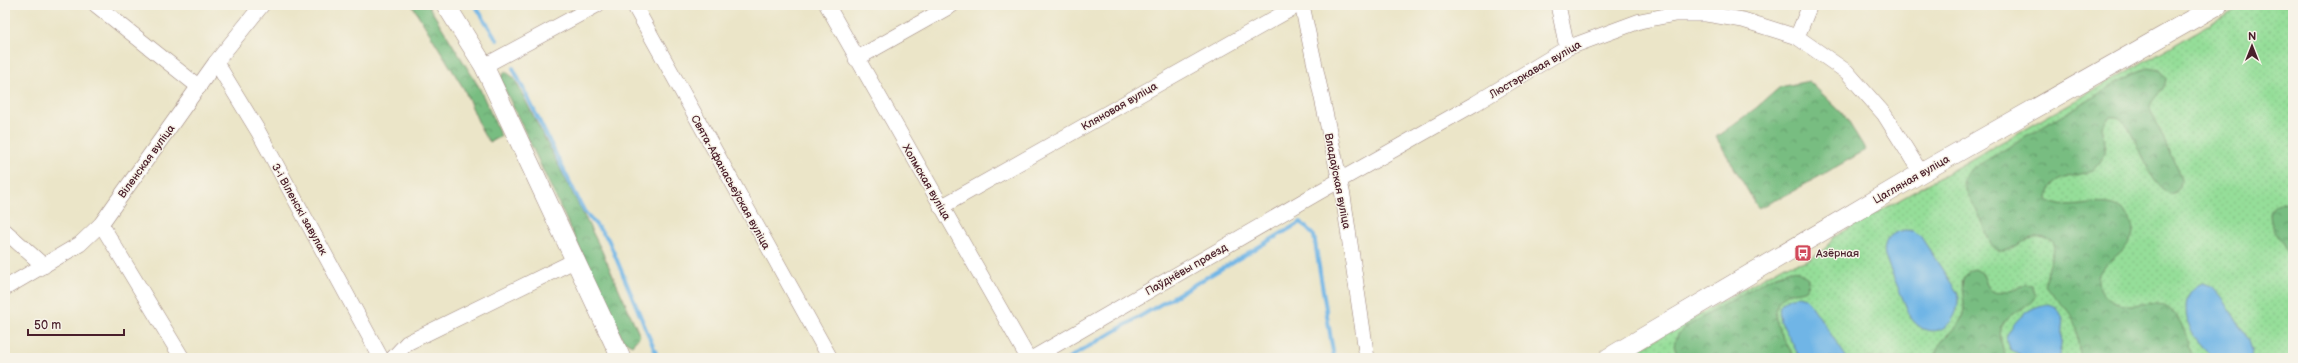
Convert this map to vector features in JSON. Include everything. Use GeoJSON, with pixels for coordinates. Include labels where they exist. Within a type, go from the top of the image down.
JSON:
{"type":"FeatureCollection","features":[{"type":"Feature","properties":{"kind":"street"},"geometry":{"type":"LineString","coordinates":[[96,5],[199,87]]}},
{"type":"Feature","properties":{"kind":"street","name":"Віленская вуліца"},"geometry":{"type":"LineString","coordinates":[[5,288],[80,244],[101,224],[216,62],[262,5]]}},
{"type":"Feature","properties":{"kind":"street"},"geometry":{"type":"LineString","coordinates":[[446,5],[484,66],[621,358]]}},
{"type":"Feature","properties":{"kind":"street"},"geometry":{"type":"LineString","coordinates":[[484,66],[597,5]]}},
{"type":"Feature","properties":{"kind":"street","name":"Свята-Афанасьеўская вуліца"},"geometry":{"type":"LineString","coordinates":[[634,5],[830,358]]}},
{"type":"Feature","properties":{"kind":"street","name":"Холмская вуліца"},"geometry":{"type":"LineString","coordinates":[[827,5],[856,59],[1028,358]]}},
{"type":"Feature","properties":{"kind":"street"},"geometry":{"type":"LineString","coordinates":[[856,59],[952,5]]}},
{"type":"Feature","properties":{"kind":"street","name":"Кляновая вуліца"},"geometry":{"type":"LineString","coordinates":[[941,208],[1298,5]]}},
{"type":"Feature","properties":{"kind":"street","name":"Владаўская вуліца"},"geometry":{"type":"LineString","coordinates":[[1302,5],[1340,180],[1367,358]]}},
{"type":"Feature","properties":{"kind":"street"},"geometry":{"type":"LineString","coordinates":[[1558,5],[1567,48]]}},
{"type":"Feature","properties":{"kind":"street"},"geometry":{"type":"LineString","coordinates":[[1798,37],[1810,5]]}},
{"type":"Feature","properties":{"kind":"street","name":"Цагляная вуліца"},"geometry":{"type":"LineString","coordinates":[[1608,358],[1921,173],[2218,5]]}},
{"type":"Feature","properties":{"kind":"street","name":"Люстэркавая вуліца"},"geometry":{"type":"LineString","coordinates":[[1340,180],[1476,103],[1567,48],[1640,21],[1675,14],[1706,14],[1743,20],[1798,37],[1847,72],[1884,114],[1921,173]]}},
{"type":"Feature","properties":{"kind":"street","name":"3-і Віленскі завулак"},"geometry":{"type":"LineString","coordinates":[[216,62],[258,131],[381,358]]}},
{"type":"Feature","properties":{"kind":"street","name":"Паўднёвы праезд"},"geometry":{"type":"LineString","coordinates":[[1033,358],[1340,180]]}},
{"type":"Feature","properties":{"kind":"street"},"geometry":{"type":"LineString","coordinates":[[101,224],[182,358]]}},
{"type":"Feature","properties":{"kind":"street"},"geometry":{"type":"LineString","coordinates":[[5,231],[44,266]]}},
{"type":"Feature","properties":{"kind":"street"},"geometry":{"type":"LineString","coordinates":[[393,358],[407,343],[576,260]]}},
{"type":"Feature","properties":{"kind":"green space"},"geometry":{"type":"Polygon","coordinates":[[[412,5],[428,5],[479,87],[501,136],[490,142],[484,135],[464,89],[412,5]]]}},
{"type":"Feature","properties":{"kind":"green space"},"geometry":{"type":"Polygon","coordinates":[[[2244,5],[2293,5],[2293,358],[1624,358],[1785,265],[1800,263],[1813,257],[1825,248],[1834,237],[2244,5]]]}},
{"type":"Feature","properties":{"kind":"green space"},"geometry":{"type":"Polygon","coordinates":[[[2148,68],[2159,70],[2166,78],[2164,87],[2154,99],[2150,107],[2181,179],[2180,187],[2176,192],[2170,194],[2160,187],[2147,167],[2138,144],[2126,124],[2117,117],[2110,117],[2102,126],[2105,144],[2102,158],[2096,167],[2087,172],[2057,181],[2050,188],[2048,200],[2067,206],[2098,203],[2108,204],[2117,207],[2126,213],[2130,218],[2133,227],[2132,238],[2127,246],[2105,266],[2100,273],[2098,281],[2101,290],[2109,299],[2117,304],[2154,304],[2163,306],[2172,311],[2183,327],[2193,358],[2082,358],[2079,349],[2076,326],[2072,317],[2045,285],[2046,273],[2054,251],[2053,242],[2043,238],[2034,238],[2010,249],[2003,251],[1996,249],[1990,242],[1963,182],[1970,170],[2134,73],[2148,68]]]}},
{"type":"Feature","properties":{"kind":"green space"},"geometry":{"type":"Polygon","coordinates":[[[505,71],[514,78],[601,249],[640,336],[632,345],[623,340],[500,79],[505,71]]]}},
{"type":"Feature","properties":{"kind":"green space"},"geometry":{"type":"Polygon","coordinates":[[[1809,81],[1844,115],[1866,150],[1788,194],[1758,208],[1716,137],[1756,108],[1780,87],[1809,81]]]}},
{"type":"Feature","properties":{"kind":"green space"},"geometry":{"type":"Polygon","coordinates":[[[2283,202],[2293,204],[2293,265],[2273,228],[2270,215],[2271,209],[2283,202]]]}},
{"type":"Feature","properties":{"kind":"green space"},"geometry":{"type":"Polygon","coordinates":[[[1975,269],[1982,273],[1989,288],[1993,291],[1998,293],[2027,285],[2032,286],[2036,296],[2031,303],[2014,313],[2003,323],[2000,334],[2006,358],[1935,358],[1936,351],[1939,346],[1955,329],[1961,319],[1964,309],[1962,289],[1963,279],[1970,270],[1975,269]]]}},
{"type":"Feature","properties":{"kind":"green space"},"geometry":{"type":"Polygon","coordinates":[[[1791,270],[1798,271],[1808,278],[1807,288],[1784,296],[1778,303],[1776,318],[1778,327],[1795,358],[1681,358],[1675,350],[1674,346],[1676,339],[1684,328],[1773,276],[1791,270]]]}},
{"type":"Feature","properties":{"kind":"water"},"geometry":{"type":"Polygon","coordinates":[[[1900,231],[1914,231],[1921,237],[1957,292],[1958,303],[1956,313],[1951,321],[1944,327],[1937,330],[1928,330],[1919,326],[1911,318],[1885,257],[1884,251],[1888,238],[1900,231]]]}},
{"type":"Feature","properties":{"kind":"water"},"geometry":{"type":"Polygon","coordinates":[[[2203,283],[2212,286],[2222,297],[2249,341],[2252,350],[2251,358],[2213,358],[2194,336],[2186,314],[2187,298],[2190,292],[2203,283]]]}},
{"type":"Feature","properties":{"kind":"water"},"geometry":{"type":"Polygon","coordinates":[[[1798,296],[1805,298],[1812,306],[1847,358],[1800,358],[1781,322],[1779,309],[1781,304],[1791,297],[1798,296]]]}},
{"type":"Feature","properties":{"kind":"water"},"geometry":{"type":"Polygon","coordinates":[[[2049,304],[2057,307],[2063,318],[2060,356],[2057,358],[2026,358],[2010,349],[2006,337],[2018,319],[2023,314],[2035,307],[2049,304]]]}},
{"type":"Feature","properties":{"kind":"waterway"},"geometry":{"type":"LineString","coordinates":[[475,5],[497,40]]}},
{"type":"Feature","properties":{"kind":"waterway"},"geometry":{"type":"LineString","coordinates":[[513,68],[584,211],[608,239],[658,358]]}},
{"type":"Feature","properties":{"kind":"waterway"},"geometry":{"type":"LineString","coordinates":[[1069,358],[1301,222],[1314,236],[1334,358]]}},
{"type":"Feature","properties":{"kind":"place","name":"Азёрная"},"geometry":{"type":"Point","coordinates":[1803,253]}}]}
